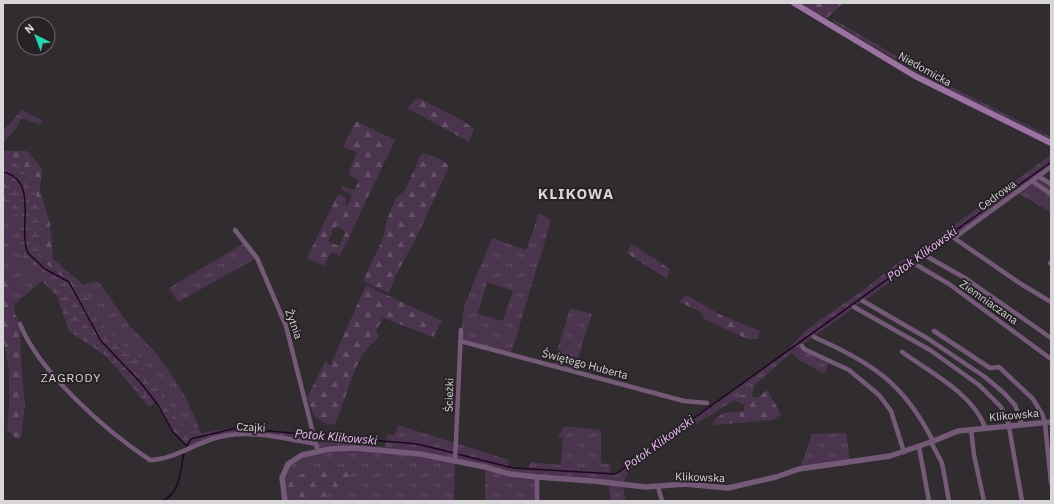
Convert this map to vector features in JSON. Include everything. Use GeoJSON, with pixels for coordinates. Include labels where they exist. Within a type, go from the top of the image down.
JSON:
{"type":"FeatureCollection","features":[{"type":"Feature","properties":{"kind":"main road","name":"Niedomicka"},"geometry":{"type":"LineString","coordinates":[[794,3],[915,76],[1051,143]]}},
{"type":"Feature","properties":{"kind":"street","name":"Cedrowa"},"geometry":{"type":"LineString","coordinates":[[1051,167],[954,238],[1021,284],[1051,302]]}},
{"type":"Feature","properties":{"kind":"street"},"geometry":{"type":"LineString","coordinates":[[1038,176],[1051,184]]}},
{"type":"Feature","properties":{"kind":"street"},"geometry":{"type":"LineString","coordinates":[[1032,181],[1051,194]]}},
{"type":"Feature","properties":{"kind":"street","name":"Żytnia"},"geometry":{"type":"LineString","coordinates":[[235,230],[257,258],[286,326],[313,433]]}},
{"type":"Feature","properties":{"kind":"street","name":"Ziemniaczana"},"geometry":{"type":"LineString","coordinates":[[926,256],[965,278],[1051,338]]}},
{"type":"Feature","properties":{"kind":"street","name":"Ziemniaczana"},"geometry":{"type":"LineString","coordinates":[[915,264],[955,288],[1051,359]]}},
{"type":"Feature","properties":{"kind":"street"},"geometry":{"type":"LineString","coordinates":[[863,301],[927,338],[985,377],[1004,393],[1015,406],[1022,425]]}},
{"type":"Feature","properties":{"kind":"street"},"geometry":{"type":"LineString","coordinates":[[854,307],[919,343],[979,385],[1001,407],[1008,421],[1022,501]]}},
{"type":"Feature","properties":{"kind":"street","name":"Czajki"},"geometry":{"type":"LineString","coordinates":[[20,324],[24,333],[52,373],[127,444],[150,460],[166,458],[180,452],[187,451],[205,441],[236,433],[316,444],[318,452]]}},
{"type":"Feature","properties":{"kind":"street","name":"Ścieżki"},"geometry":{"type":"LineString","coordinates":[[455,456],[461,330]]}},
{"type":"Feature","properties":{"kind":"street"},"geometry":{"type":"LineString","coordinates":[[934,331],[990,368],[999,367],[1032,399],[1048,422],[1051,483]]}},
{"type":"Feature","properties":{"kind":"street"},"geometry":{"type":"LineString","coordinates":[[814,337],[881,373],[904,394],[920,417],[942,463],[949,501]]}},
{"type":"Feature","properties":{"kind":"street","name":"Świętego Huberta"},"geometry":{"type":"LineString","coordinates":[[460,341],[684,401],[707,403]]}},
{"type":"Feature","properties":{"kind":"street"},"geometry":{"type":"LineString","coordinates":[[802,346],[804,349],[852,372],[879,395],[891,411],[904,452]]}},
{"type":"Feature","properties":{"kind":"street"},"geometry":{"type":"LineString","coordinates":[[902,352],[966,399],[978,412],[985,428]]}},
{"type":"Feature","properties":{"kind":"street","name":"Klikowska"},"geometry":{"type":"LineString","coordinates":[[285,501],[282,478],[288,464],[302,455],[330,449],[354,448],[455,456],[510,474],[537,477],[658,487],[685,484],[728,488],[776,477],[801,469],[904,452],[958,431],[1048,422]]}},
{"type":"Feature","properties":{"kind":"street"},"geometry":{"type":"LineString","coordinates":[[971,429],[974,455],[984,501]]}},
{"type":"Feature","properties":{"kind":"street"},"geometry":{"type":"LineString","coordinates":[[919,447],[929,501]]}},
{"type":"Feature","properties":{"kind":"street"},"geometry":{"type":"LineString","coordinates":[[537,477],[537,501]]}},
{"type":"Feature","properties":{"kind":"street"},"geometry":{"type":"LineString","coordinates":[[658,487],[662,501]]}},
{"type":"Feature","properties":{"kind":"green space"},"geometry":{"type":"Polygon","coordinates":[[[800,3],[843,3],[826,19],[800,3]]]}},
{"type":"Feature","properties":{"kind":"green space"},"geometry":{"type":"Polygon","coordinates":[[[833,19],[938,80],[1051,137],[1051,139],[935,83],[833,22],[833,19]]]}},
{"type":"Feature","properties":{"kind":"green space"},"geometry":{"type":"Polygon","coordinates":[[[421,99],[463,121],[474,129],[469,142],[407,108],[415,100],[421,99]]]}},
{"type":"Feature","properties":{"kind":"green space"},"geometry":{"type":"Polygon","coordinates":[[[22,110],[42,120],[40,125],[25,119],[21,119],[16,129],[3,143],[3,131],[22,110]]]}},
{"type":"Feature","properties":{"kind":"green space"},"geometry":{"type":"Polygon","coordinates":[[[356,121],[395,140],[340,256],[331,252],[324,266],[307,258],[338,194],[347,199],[345,204],[348,205],[352,195],[341,189],[342,186],[354,190],[359,181],[348,174],[357,152],[343,147],[356,121]],[[337,226],[331,231],[333,232],[328,241],[339,246],[346,232],[337,226]]]}},
{"type":"Feature","properties":{"kind":"green space"},"geometry":{"type":"Polygon","coordinates":[[[3,151],[27,151],[42,169],[40,190],[50,223],[53,259],[85,286],[79,298],[70,285],[39,256],[42,226],[36,196],[28,178],[17,163],[3,161],[3,151]]]}},
{"type":"Feature","properties":{"kind":"green space"},"geometry":{"type":"Polygon","coordinates":[[[422,153],[441,159],[449,167],[415,240],[396,275],[389,293],[363,281],[384,236],[387,219],[396,198],[405,190],[422,153]]]}},
{"type":"Feature","properties":{"kind":"green space"},"geometry":{"type":"Polygon","coordinates":[[[1051,155],[1051,167],[1039,176],[1051,184],[1051,212],[1016,192],[802,345],[829,361],[825,374],[799,360],[791,353],[746,393],[633,465],[622,484],[626,501],[610,501],[609,483],[537,477],[537,501],[485,501],[485,468],[455,461],[454,501],[322,501],[326,495],[322,484],[329,481],[346,468],[282,478],[295,459],[318,452],[316,444],[243,434],[205,441],[202,433],[232,428],[247,428],[385,447],[387,434],[394,435],[398,425],[509,460],[508,467],[528,469],[530,462],[561,465],[563,438],[558,437],[564,426],[601,430],[601,463],[611,465],[610,474],[616,474],[782,356],[806,330],[866,288],[899,262],[914,254],[1051,155]]]}},
{"type":"Feature","properties":{"kind":"green space"},"geometry":{"type":"Polygon","coordinates":[[[3,161],[17,163],[28,178],[36,196],[42,226],[39,257],[70,284],[79,297],[85,286],[95,317],[131,353],[137,354],[145,374],[165,398],[176,419],[190,432],[200,430],[205,441],[187,449],[173,432],[155,402],[149,407],[107,357],[69,331],[57,296],[24,263],[20,251],[20,217],[15,211],[3,206],[3,161]]]}},
{"type":"Feature","properties":{"kind":"green space"},"geometry":{"type":"Polygon","coordinates":[[[3,206],[15,211],[20,217],[20,251],[24,263],[43,280],[15,304],[13,290],[3,268],[3,206]]]}},
{"type":"Feature","properties":{"kind":"green space"},"geometry":{"type":"Polygon","coordinates":[[[539,213],[551,221],[511,354],[460,341],[464,306],[492,238],[526,250],[539,213]],[[487,282],[478,314],[503,321],[513,291],[487,282]]]}},
{"type":"Feature","properties":{"kind":"green space"},"geometry":{"type":"Polygon","coordinates":[[[246,242],[257,258],[178,302],[169,288],[246,242]]]}},
{"type":"Feature","properties":{"kind":"green space"},"geometry":{"type":"Polygon","coordinates":[[[632,244],[670,269],[667,279],[627,253],[632,244]]]}},
{"type":"Feature","properties":{"kind":"green space"},"geometry":{"type":"Polygon","coordinates":[[[3,268],[13,290],[15,314],[20,324],[21,361],[25,405],[21,438],[16,438],[7,430],[9,407],[9,370],[3,336],[3,268]]]}},
{"type":"Feature","properties":{"kind":"green space"},"geometry":{"type":"Polygon","coordinates":[[[98,281],[129,325],[156,353],[169,371],[186,398],[200,430],[190,432],[176,419],[165,398],[145,374],[137,354],[131,354],[95,317],[84,284],[98,281]]]}},
{"type":"Feature","properties":{"kind":"green space"},"geometry":{"type":"Polygon","coordinates":[[[366,285],[442,321],[433,337],[383,318],[376,331],[379,336],[363,354],[357,365],[335,423],[328,425],[315,417],[307,398],[326,360],[330,366],[366,285]]]}},
{"type":"Feature","properties":{"kind":"green space"},"geometry":{"type":"Polygon","coordinates":[[[686,295],[721,315],[760,331],[758,339],[747,339],[704,319],[701,312],[679,302],[686,295]]]}},
{"type":"Feature","properties":{"kind":"green space"},"geometry":{"type":"Polygon","coordinates":[[[570,308],[592,314],[574,371],[553,365],[570,308]]]}},
{"type":"Feature","properties":{"kind":"green space"},"geometry":{"type":"Polygon","coordinates":[[[754,386],[752,397],[759,397],[767,390],[781,414],[774,420],[713,425],[715,419],[724,413],[744,411],[744,405],[734,400],[754,386]]]}},
{"type":"Feature","properties":{"kind":"green space"},"geometry":{"type":"Polygon","coordinates":[[[846,433],[850,462],[804,468],[801,465],[812,434],[846,433]]]}},
{"type":"Feature","properties":{"kind":"green space"},"geometry":{"type":"Polygon","coordinates":[[[346,468],[355,487],[334,489],[329,481],[322,484],[326,496],[322,501],[286,501],[283,477],[346,468]]]}},
{"type":"Feature","properties":{"kind":"waterway","name":"Potok Klikowski"},"geometry":{"type":"LineString","coordinates":[[457,454],[513,468],[616,474],[1051,162]]}},
{"type":"Feature","properties":{"kind":"waterway"},"geometry":{"type":"LineString","coordinates":[[3,172],[14,177],[21,185],[24,195],[25,243],[28,253],[45,269],[69,282],[101,341],[141,383],[158,405],[173,432],[186,445]]}},
{"type":"Feature","properties":{"kind":"waterway","name":"Potok Klikowski"},"geometry":{"type":"LineString","coordinates":[[185,449],[191,439],[232,429],[246,429],[417,444],[454,453]]}},
{"type":"Feature","properties":{"kind":"waterway","name":"Potok Klikowski"},"geometry":{"type":"LineString","coordinates":[[162,501],[173,493],[179,481],[184,453]]}},
{"type":"Feature","properties":{"kind":"district","name":"KLIKOWA"},"geometry":{"type":"Point","coordinates":[576,194]}},
{"type":"Feature","properties":{"kind":"district","name":"ZAGRODY"},"geometry":{"type":"Point","coordinates":[71,378]}}]}
